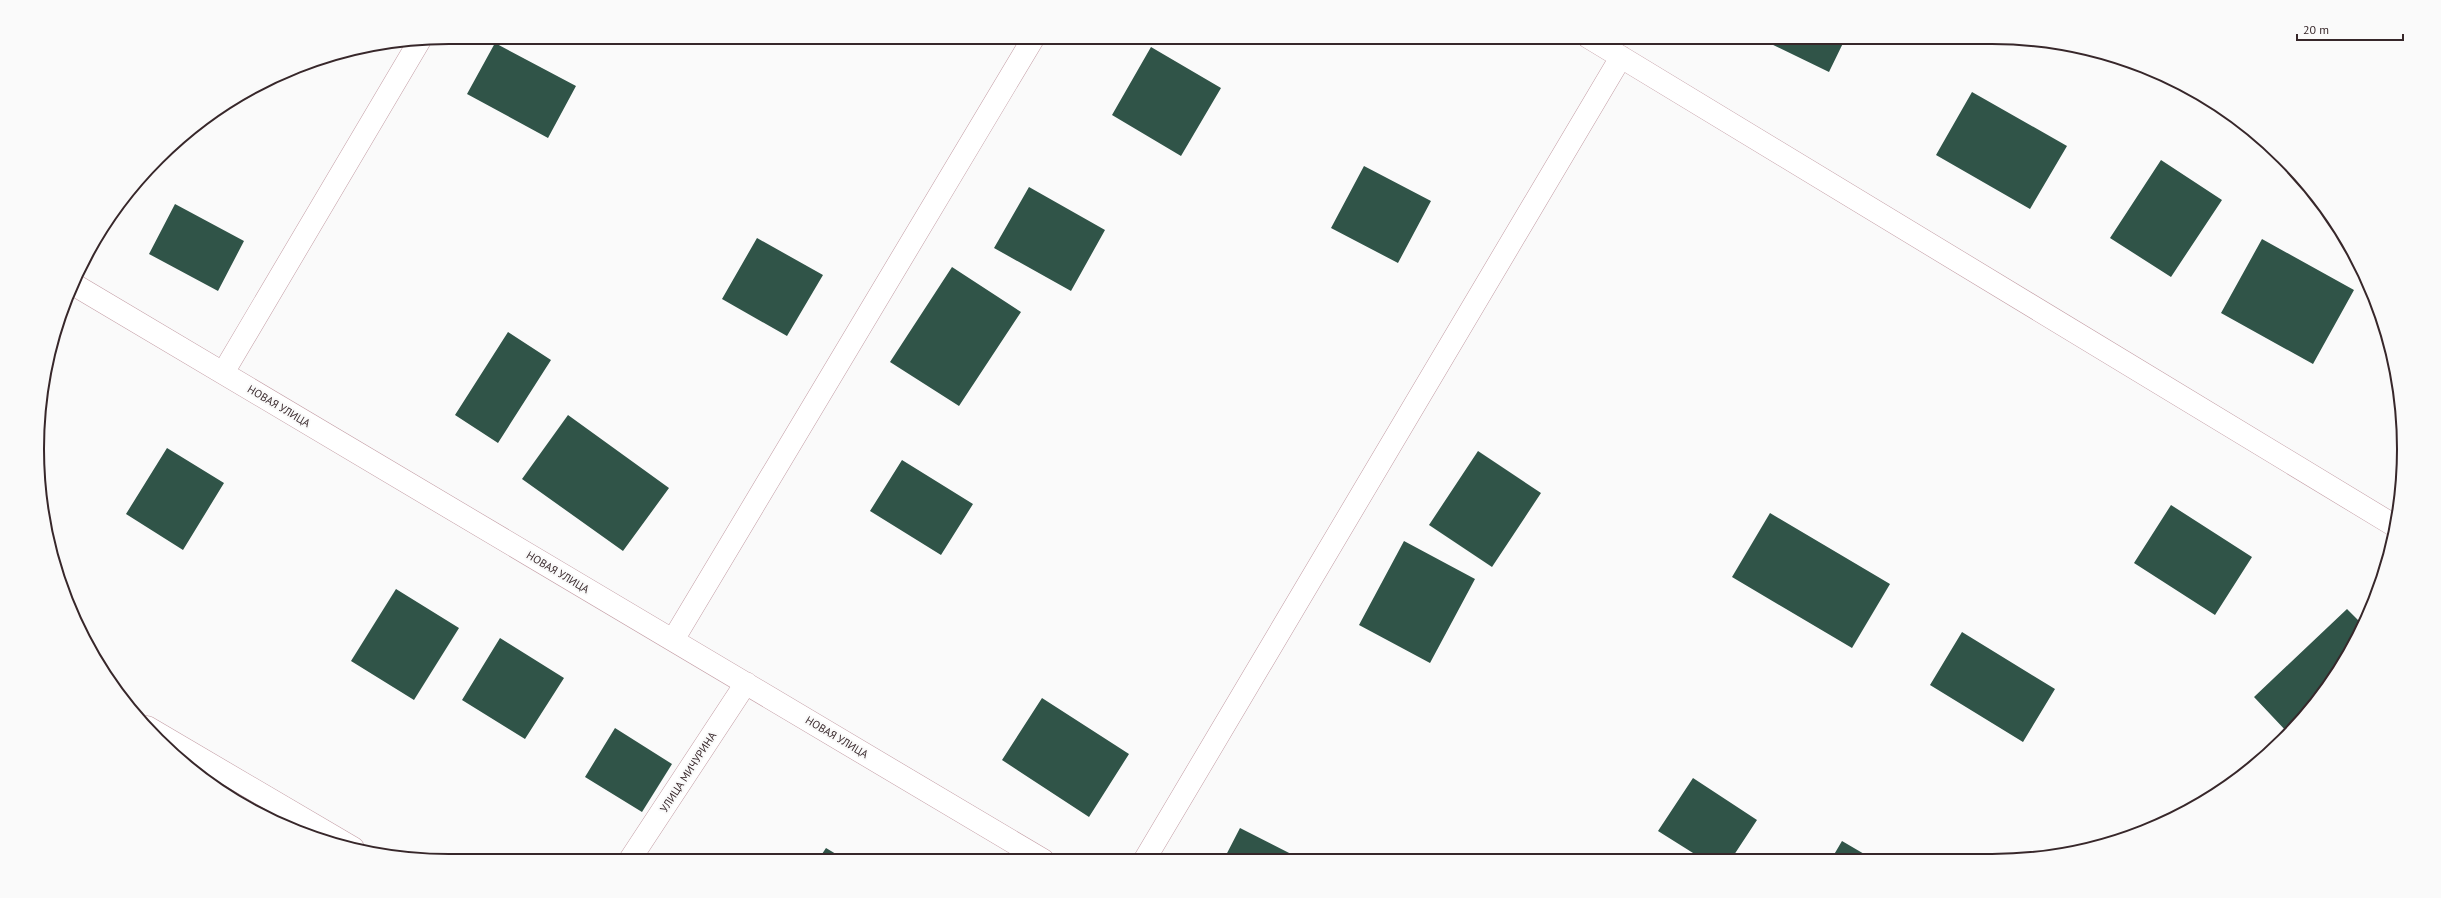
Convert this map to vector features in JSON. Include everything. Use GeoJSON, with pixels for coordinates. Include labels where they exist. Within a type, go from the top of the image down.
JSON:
{"type":"FeatureCollection","features":[{"type":"Feature","properties":{"kind":"street"},"geometry":{"type":"LineString","coordinates":[[673,640],[1030,44]]}},
{"type":"Feature","properties":{"kind":"street"},"geometry":{"type":"LineString","coordinates":[[1600,44],[2390,523]]}},
{"type":"Feature","properties":{"kind":"street"},"geometry":{"type":"LineString","coordinates":[[223,373],[417,45]]}},
{"type":"Feature","properties":{"kind":"street"},"geometry":{"type":"LineString","coordinates":[[1148,854],[1621,57]]}},
{"type":"Feature","properties":{"kind":"street","name":"НОВАЯ УЛИЦА"},"geometry":{"type":"LineString","coordinates":[[78,287],[1033,854]]}},
{"type":"Feature","properties":{"kind":"street","name":"УЛИЦА МИЧУРИНА"},"geometry":{"type":"LineString","coordinates":[[634,854],[746,684]]}},
{"type":"Feature","properties":{"kind":"street"},"geometry":{"type":"LineString","coordinates":[[167,739],[335,838]]}},
{"type":"Feature","properties":{"kind":"building"},"geometry":{"type":"Polygon","coordinates":[[[494,44],[576,86],[548,138],[467,94],[494,44]]]}},
{"type":"Feature","properties":{"kind":"building"},"geometry":{"type":"Polygon","coordinates":[[[1771,44],[1843,44],[1829,72],[1771,44]]]}},
{"type":"Feature","properties":{"kind":"building"},"geometry":{"type":"Polygon","coordinates":[[[1151,47],[1221,88],[1181,156],[1112,115],[1151,47]]]}},
{"type":"Feature","properties":{"kind":"building"},"geometry":{"type":"Polygon","coordinates":[[[1972,92],[2067,146],[2030,209],[1936,155],[1972,92]]]}},
{"type":"Feature","properties":{"kind":"building"},"geometry":{"type":"Polygon","coordinates":[[[2161,160],[2222,200],[2171,277],[2110,238],[2161,160]]]}},
{"type":"Feature","properties":{"kind":"building"},"geometry":{"type":"Polygon","coordinates":[[[1364,166],[1431,201],[1398,263],[1331,228],[1364,166]]]}},
{"type":"Feature","properties":{"kind":"building"},"geometry":{"type":"Polygon","coordinates":[[[1029,187],[1105,230],[1071,291],[994,248],[1029,187]]]}},
{"type":"Feature","properties":{"kind":"building"},"geometry":{"type":"Polygon","coordinates":[[[175,204],[244,241],[218,291],[149,254],[175,204]]]}},
{"type":"Feature","properties":{"kind":"building"},"geometry":{"type":"Polygon","coordinates":[[[757,238],[823,275],[787,336],[722,299],[757,238]]]}},
{"type":"Feature","properties":{"kind":"building"},"geometry":{"type":"Polygon","coordinates":[[[2262,239],[2354,290],[2313,364],[2221,313],[2262,239]]]}},
{"type":"Feature","properties":{"kind":"building"},"geometry":{"type":"Polygon","coordinates":[[[952,267],[1021,312],[959,406],[890,362],[952,267]]]}},
{"type":"Feature","properties":{"kind":"building"},"geometry":{"type":"Polygon","coordinates":[[[508,332],[551,360],[498,443],[455,415],[508,332]]]}},
{"type":"Feature","properties":{"kind":"building"},"geometry":{"type":"Polygon","coordinates":[[[568,415],[669,488],[623,551],[522,479],[568,415]]]}},
{"type":"Feature","properties":{"kind":"building"},"geometry":{"type":"Polygon","coordinates":[[[167,448],[224,483],[183,550],[126,514],[167,448]]]}},
{"type":"Feature","properties":{"kind":"building"},"geometry":{"type":"Polygon","coordinates":[[[1478,451],[1541,493],[1492,567],[1429,525],[1478,451]]]}},
{"type":"Feature","properties":{"kind":"building"},"geometry":{"type":"Polygon","coordinates":[[[902,460],[973,504],[941,555],[870,511],[902,460]]]}},
{"type":"Feature","properties":{"kind":"building"},"geometry":{"type":"Polygon","coordinates":[[[2171,505],[2252,557],[2215,615],[2134,563],[2171,505]]]}},
{"type":"Feature","properties":{"kind":"building"},"geometry":{"type":"Polygon","coordinates":[[[1770,513],[1890,584],[1852,648],[1732,577],[1770,513]]]}},
{"type":"Feature","properties":{"kind":"building"},"geometry":{"type":"Polygon","coordinates":[[[1404,541],[1475,579],[1430,663],[1359,625],[1404,541]]]}},
{"type":"Feature","properties":{"kind":"building"},"geometry":{"type":"Polygon","coordinates":[[[396,589],[459,628],[414,700],[351,661],[396,589]]]}},
{"type":"Feature","properties":{"kind":"building"},"geometry":{"type":"Polygon","coordinates":[[[2347,609],[2358,620],[2343,652],[2329,674],[2313,696],[2284,729],[2254,697],[2347,609]]]}},
{"type":"Feature","properties":{"kind":"building"},"geometry":{"type":"Polygon","coordinates":[[[1962,632],[2055,689],[2023,742],[1930,685],[1962,632]]]}},
{"type":"Feature","properties":{"kind":"building"},"geometry":{"type":"Polygon","coordinates":[[[500,638],[564,678],[525,739],[462,700],[500,638]]]}},
{"type":"Feature","properties":{"kind":"building"},"geometry":{"type":"Polygon","coordinates":[[[1042,698],[1129,754],[1089,817],[1002,760],[1042,698]]]}},
{"type":"Feature","properties":{"kind":"building"},"geometry":{"type":"Polygon","coordinates":[[[615,728],[672,764],[642,812],[585,777],[615,728]]]}},
{"type":"Feature","properties":{"kind":"building"},"geometry":{"type":"Polygon","coordinates":[[[1693,778],[1757,820],[1735,854],[1695,854],[1658,831],[1693,778]]]}},
{"type":"Feature","properties":{"kind":"building"},"geometry":{"type":"Polygon","coordinates":[[[1240,828],[1291,854],[1227,854],[1240,828]]]}},
{"type":"Feature","properties":{"kind":"building"},"geometry":{"type":"Polygon","coordinates":[[[1842,841],[1864,854],[1834,854],[1842,841]]]}},
{"type":"Feature","properties":{"kind":"building"},"geometry":{"type":"Polygon","coordinates":[[[826,848],[836,854],[822,854],[826,848]]]}}]}
